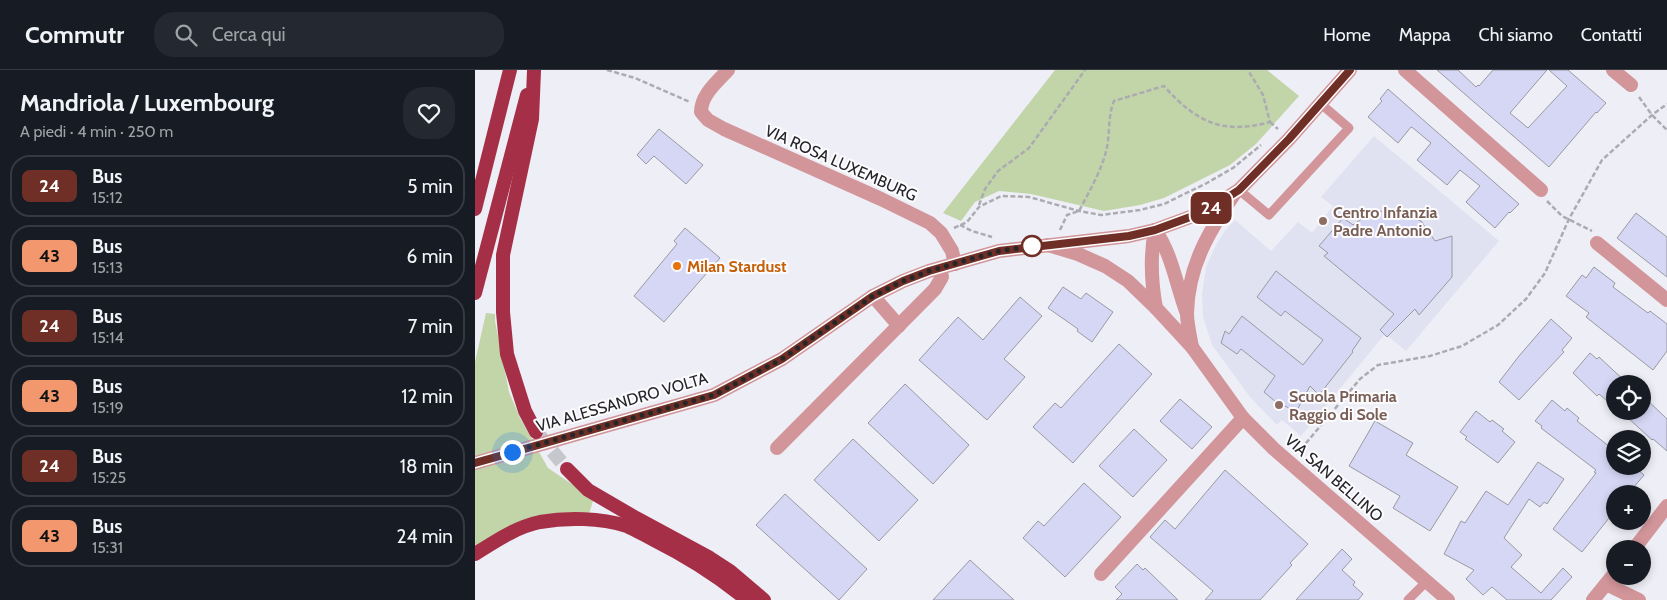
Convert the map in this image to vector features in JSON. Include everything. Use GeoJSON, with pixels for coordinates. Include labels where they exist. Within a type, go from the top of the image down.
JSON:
{"type":"FeatureCollection","features":[{"type":"Feature","properties":{"kind":"highway"},"geometry":{"type":"LineString","coordinates":[[475,209],[510,70]]}},
{"type":"Feature","properties":{"kind":"highway"},"geometry":{"type":"LineString","coordinates":[[475,293],[534,70]]}},
{"type":"Feature","properties":{"kind":"highway"},"geometry":{"type":"LineString","coordinates":[[534,70],[532,119],[503,255],[503,312],[507,354],[525,411],[536,432]]}},
{"type":"Feature","properties":{"kind":"highway"},"geometry":{"type":"LineString","coordinates":[[567,469],[588,490],[711,558],[764,600]]}},
{"type":"Feature","properties":{"kind":"highway"},"geometry":{"type":"LineString","coordinates":[[475,554],[512,532],[539,523],[567,520],[598,520],[628,527],[685,555],[706,568],[747,600]]}},
{"type":"Feature","properties":{"kind":"street"},"geometry":{"type":"LineString","coordinates":[[701,108],[706,94],[728,70]]}},
{"type":"Feature","properties":{"kind":"street","name":"VIA SAN BELLINO"},"geometry":{"type":"LineString","coordinates":[[1187,314],[1191,278],[1196,261],[1218,217],[1237,191],[1289,139],[1350,70]]}},
{"type":"Feature","properties":{"kind":"street"},"geometry":{"type":"LineString","coordinates":[[1405,70],[1541,190]]}},
{"type":"Feature","properties":{"kind":"street"},"geometry":{"type":"LineString","coordinates":[[1613,70],[1631,85]]}},
{"type":"Feature","properties":{"kind":"street","name":"VIA ROSA LUXEMBURG"},"geometry":{"type":"LineString","coordinates":[[701,108],[701,112],[708,120],[724,129],[930,223],[941,233],[952,251],[955,264]]}},
{"type":"Feature","properties":{"kind":"street","name":"VIA SAN BELLINO"},"geometry":{"type":"LineString","coordinates":[[1045,244],[1129,236],[1155,230],[1200,213],[1237,191]]}},
{"type":"Feature","properties":{"kind":"street"},"geometry":{"type":"LineString","coordinates":[[1155,230],[1151,269],[1156,308]]}},
{"type":"Feature","properties":{"kind":"street","name":"VIA SAN BELLINO"},"geometry":{"type":"LineString","coordinates":[[1155,230],[1163,240],[1171,262],[1187,314],[1192,347]]}},
{"type":"Feature","properties":{"kind":"street"},"geometry":{"type":"LineString","coordinates":[[1597,243],[1667,300]]}},
{"type":"Feature","properties":{"kind":"street","name":"VIA SAN BELLINO"},"geometry":{"type":"LineString","coordinates":[[1045,244],[1077,254],[1105,266],[1128,281],[1192,347],[1243,418],[1274,449],[1448,600]]}},
{"type":"Feature","properties":{"kind":"street","name":"VIA ALESSANDRO VOLTA"},"geometry":{"type":"LineString","coordinates":[[475,462],[714,395],[782,359],[873,296],[903,281],[999,251],[1045,244]]}},
{"type":"Feature","properties":{"kind":"street"},"geometry":{"type":"LineString","coordinates":[[777,448],[935,288],[942,277],[940,268]]}},
{"type":"Feature","properties":{"kind":"street"},"geometry":{"type":"LineString","coordinates":[[873,296],[899,326]]}},
{"type":"Feature","properties":{"kind":"street"},"geometry":{"type":"LineString","coordinates":[[1101,574],[1243,418]]}},
{"type":"Feature","properties":{"kind":"street"},"geometry":{"type":"LineString","coordinates":[[1641,540],[1667,506]]}},
{"type":"Feature","properties":{"kind":"street"},"geometry":{"type":"LineString","coordinates":[[1593,600],[1606,584]]}},
{"type":"Feature","properties":{"kind":"street"},"geometry":{"type":"LineString","coordinates":[[1608,585],[1639,600]]}},
{"type":"Feature","properties":{"kind":"lane"},"geometry":{"type":"LineString","coordinates":[[1237,191],[1269,215],[1349,128],[1321,104]]}},
{"type":"Feature","properties":{"kind":"lane"},"geometry":{"type":"LineString","coordinates":[[1408,600],[1426,582]]}},
{"type":"Feature","properties":{"kind":"path"},"geometry":{"type":"LineString","coordinates":[[607,70],[635,78],[681,97],[701,108]]}},
{"type":"Feature","properties":{"kind":"path"},"geometry":{"type":"LineString","coordinates":[[954,228],[967,222],[979,207],[985,189],[997,171],[1029,148],[1085,70]]}},
{"type":"Feature","properties":{"kind":"path"},"geometry":{"type":"LineString","coordinates":[[1052,231],[1060,230],[1067,215],[1079,211],[1093,184],[1107,148],[1111,109],[1114,101],[1164,86],[1180,104],[1201,118],[1220,126],[1240,127],[1270,122],[1263,95],[1248,70]]}},
{"type":"Feature","properties":{"kind":"path"},"geometry":{"type":"LineString","coordinates":[[1631,85],[1652,115],[1667,130]]}},
{"type":"Feature","properties":{"kind":"path"},"geometry":{"type":"LineString","coordinates":[[1301,449],[1360,379],[1378,365],[1430,356],[1462,346],[1498,326],[1526,298],[1545,273],[1569,219],[1602,160],[1667,104]]}},
{"type":"Feature","properties":{"kind":"path"},"geometry":{"type":"LineString","coordinates":[[1272,135],[1278,129]]}},
{"type":"Feature","properties":{"kind":"path"},"geometry":{"type":"LineString","coordinates":[[979,207],[1001,196],[1013,196],[1029,197],[1101,216],[1140,210],[1163,204],[1207,183],[1233,168],[1265,141]]}},
{"type":"Feature","properties":{"kind":"path"},"geometry":{"type":"LineString","coordinates":[[1541,190],[1542,196],[1562,216],[1594,232],[1597,243]]}},
{"type":"Feature","properties":{"kind":"path"},"geometry":{"type":"LineString","coordinates":[[960,225],[981,234],[1000,237]]}},
{"type":"Feature","properties":{"kind":"shaded area"},"geometry":{"type":"Polygon","coordinates":[[[1374,136],[1499,241],[1406,351],[1385,334],[1301,436],[1282,420],[1277,425],[1250,397],[1212,345],[1203,317],[1202,295],[1206,267],[1224,232],[1235,220],[1271,251],[1298,222],[1312,233],[1333,206],[1321,197],[1374,136]]]}},
{"type":"Feature","properties":{"kind":"green space"},"geometry":{"type":"Polygon","coordinates":[[[1055,70],[1267,70],[1299,96],[1256,144],[1230,165],[1164,198],[1140,205],[1104,211],[1031,194],[999,191],[975,202],[961,221],[943,213],[1055,70]]]}},
{"type":"Feature","properties":{"kind":"green space"},"geometry":{"type":"Polygon","coordinates":[[[486,313],[495,314],[509,392],[520,418],[548,468],[585,493],[593,501],[589,514],[557,514],[475,552],[475,362],[486,313]]]}},
{"type":"Feature","properties":{"kind":"building"},"geometry":{"type":"Polygon","coordinates":[[[1437,70],[1458,70],[1476,87],[1493,70],[1547,70],[1510,113],[1528,128],[1567,86],[1549,70],[1568,70],[1606,103],[1549,167],[1437,70]]]}},
{"type":"Feature","properties":{"kind":"building"},"geometry":{"type":"Polygon","coordinates":[[[1388,89],[1519,204],[1495,228],[1466,202],[1480,186],[1460,170],[1447,185],[1417,160],[1431,143],[1411,127],[1398,143],[1368,117],[1382,101],[1380,99],[1388,89]]]}},
{"type":"Feature","properties":{"kind":"building"},"geometry":{"type":"Polygon","coordinates":[[[659,129],[703,165],[686,184],[654,156],[646,164],[637,155],[659,129]]]}},
{"type":"Feature","properties":{"kind":"building"},"geometry":{"type":"Polygon","coordinates":[[[1396,210],[1421,221],[1435,241],[1452,236],[1452,277],[1419,315],[1415,309],[1387,337],[1380,330],[1394,314],[1324,256],[1328,253],[1319,246],[1343,218],[1353,225],[1371,212],[1396,210]]]}},
{"type":"Feature","properties":{"kind":"building"},"geometry":{"type":"Polygon","coordinates":[[[1636,213],[1667,237],[1667,277],[1617,238],[1636,213]]]}},
{"type":"Feature","properties":{"kind":"building"},"geometry":{"type":"Polygon","coordinates":[[[685,228],[720,258],[664,322],[634,296],[677,244],[674,241],[685,228]]]}},
{"type":"Feature","properties":{"kind":"building"},"geometry":{"type":"Polygon","coordinates":[[[1594,267],[1615,283],[1613,287],[1648,313],[1650,311],[1667,324],[1667,351],[1653,370],[1586,317],[1589,313],[1566,296],[1582,275],[1586,278],[1594,267]]]}},
{"type":"Feature","properties":{"kind":"building"},"geometry":{"type":"Polygon","coordinates":[[[1276,271],[1361,338],[1353,352],[1319,395],[1310,386],[1296,412],[1285,406],[1283,408],[1264,392],[1275,376],[1241,349],[1237,354],[1221,343],[1225,331],[1229,334],[1242,316],[1303,365],[1323,340],[1285,311],[1281,316],[1257,297],[1276,271]]]}},
{"type":"Feature","properties":{"kind":"building"},"geometry":{"type":"Polygon","coordinates":[[[1063,287],[1081,299],[1086,293],[1113,312],[1092,342],[1077,331],[1078,329],[1048,308],[1063,287]]]}},
{"type":"Feature","properties":{"kind":"building"},"geometry":{"type":"Polygon","coordinates":[[[1020,297],[1042,316],[1004,359],[1025,377],[987,420],[919,360],[958,317],[983,340],[1020,297]]]}},
{"type":"Feature","properties":{"kind":"building"},"geometry":{"type":"Polygon","coordinates":[[[1551,319],[1572,338],[1562,350],[1564,352],[1519,400],[1499,382],[1551,319]]]}},
{"type":"Feature","properties":{"kind":"building"},"geometry":{"type":"Polygon","coordinates":[[[1119,344],[1152,374],[1073,463],[1033,427],[1055,403],[1061,408],[1119,344]]]}},
{"type":"Feature","properties":{"kind":"building"},"geometry":{"type":"Polygon","coordinates":[[[1590,353],[1597,359],[1599,357],[1618,375],[1606,375],[1606,400],[1599,394],[1597,396],[1573,373],[1590,353]]]}},
{"type":"Feature","properties":{"kind":"building"},"geometry":{"type":"Polygon","coordinates":[[[905,384],[969,445],[933,484],[868,423],[905,384]]]}},
{"type":"Feature","properties":{"kind":"building"},"geometry":{"type":"Polygon","coordinates":[[[1180,399],[1212,427],[1192,449],[1160,421],[1180,399]]]}},
{"type":"Feature","properties":{"kind":"building"},"geometry":{"type":"Polygon","coordinates":[[[1552,400],[1565,411],[1567,408],[1579,418],[1577,421],[1606,444],[1606,475],[1644,475],[1636,485],[1606,485],[1606,522],[1582,552],[1553,529],[1596,473],[1594,472],[1596,470],[1541,428],[1542,426],[1535,421],[1552,400]]]}},
{"type":"Feature","properties":{"kind":"building"},"geometry":{"type":"Polygon","coordinates":[[[1651,404],[1667,419],[1667,451],[1651,439],[1651,430],[1641,430],[1630,420],[1651,420],[1651,404]]]}},
{"type":"Feature","properties":{"kind":"building"},"geometry":{"type":"Polygon","coordinates":[[[1476,411],[1490,422],[1492,420],[1504,429],[1502,431],[1515,442],[1498,463],[1465,439],[1467,437],[1460,432],[1476,411]]]}},
{"type":"Feature","properties":{"kind":"building"},"geometry":{"type":"Polygon","coordinates":[[[1375,421],[1413,443],[1406,455],[1458,487],[1430,531],[1393,508],[1400,496],[1349,466],[1375,421]]]}},
{"type":"Feature","properties":{"kind":"building"},"geometry":{"type":"Polygon","coordinates":[[[1134,429],[1167,460],[1133,497],[1099,466],[1134,429]]]}},
{"type":"Feature","properties":{"kind":"building"},"geometry":{"type":"Polygon","coordinates":[[[853,439],[918,500],[879,541],[814,480],[853,439]]]}},
{"type":"Feature","properties":{"kind":"building"},"geometry":{"type":"Polygon","coordinates":[[[1538,462],[1564,479],[1547,504],[1544,502],[1540,507],[1529,499],[1504,538],[1522,555],[1511,567],[1541,593],[1563,568],[1572,577],[1551,600],[1507,600],[1492,587],[1483,595],[1466,579],[1474,570],[1444,554],[1461,521],[1465,523],[1486,491],[1508,505],[1538,462]]]}},
{"type":"Feature","properties":{"kind":"building"},"geometry":{"type":"Polygon","coordinates":[[[1225,470],[1308,544],[1290,563],[1292,565],[1260,600],[1205,600],[1213,591],[1150,537],[1165,520],[1175,529],[1225,470]]]}},
{"type":"Feature","properties":{"kind":"building"},"geometry":{"type":"Polygon","coordinates":[[[1084,483],[1121,517],[1065,577],[1023,538],[1038,521],[1044,526],[1084,483]]]}},
{"type":"Feature","properties":{"kind":"building"},"geometry":{"type":"Polygon","coordinates":[[[785,494],[867,569],[839,600],[756,525],[785,494]]]}},
{"type":"Feature","properties":{"kind":"building"},"geometry":{"type":"Polygon","coordinates":[[[1342,549],[1352,559],[1342,570],[1355,582],[1353,585],[1363,594],[1358,600],[1296,600],[1342,549]]]}},
{"type":"Feature","properties":{"kind":"building"},"geometry":{"type":"Polygon","coordinates":[[[970,560],[1014,600],[933,600],[970,560]]]}},
{"type":"Feature","properties":{"kind":"building"},"geometry":{"type":"Polygon","coordinates":[[[1137,564],[1143,570],[1145,568],[1178,600],[1116,600],[1122,594],[1115,587],[1137,564]]]}},
{"type":"Feature","properties":{"kind":"tunnel"},"geometry":{"type":"LineString","coordinates":[[539,435],[567,469]]}},
{"type":"Feature","properties":{"kind":"bus line","name":"24"},"geometry":{"type":"LineString","coordinates":[[475,463],[714,395],[782,359],[873,296],[929,271],[999,251],[1045,244],[1129,236],[1155,230],[1193,216],[1214,206],[1239,190],[1289,139],[1350,70]]}},
{"type":"Feature","properties":{"kind":"place","name":"Centro Infanzia Padre Antonio"},"geometry":{"type":"Point","coordinates":[1323,221]}},
{"type":"Feature","properties":{"kind":"place","name":"Milan Stardust"},"geometry":{"type":"Point","coordinates":[677,266]}},
{"type":"Feature","properties":{"kind":"place","name":"Scuola Primaria Raggio di Sole"},"geometry":{"type":"Point","coordinates":[1279,405]}},
{"type":"Feature","properties":{"kind":"route"},"geometry":{"type":"LineString","coordinates":[[512,452],[714,395],[782,359],[873,296],[903,281],[929,271],[999,251],[1032,246]]}}]}
